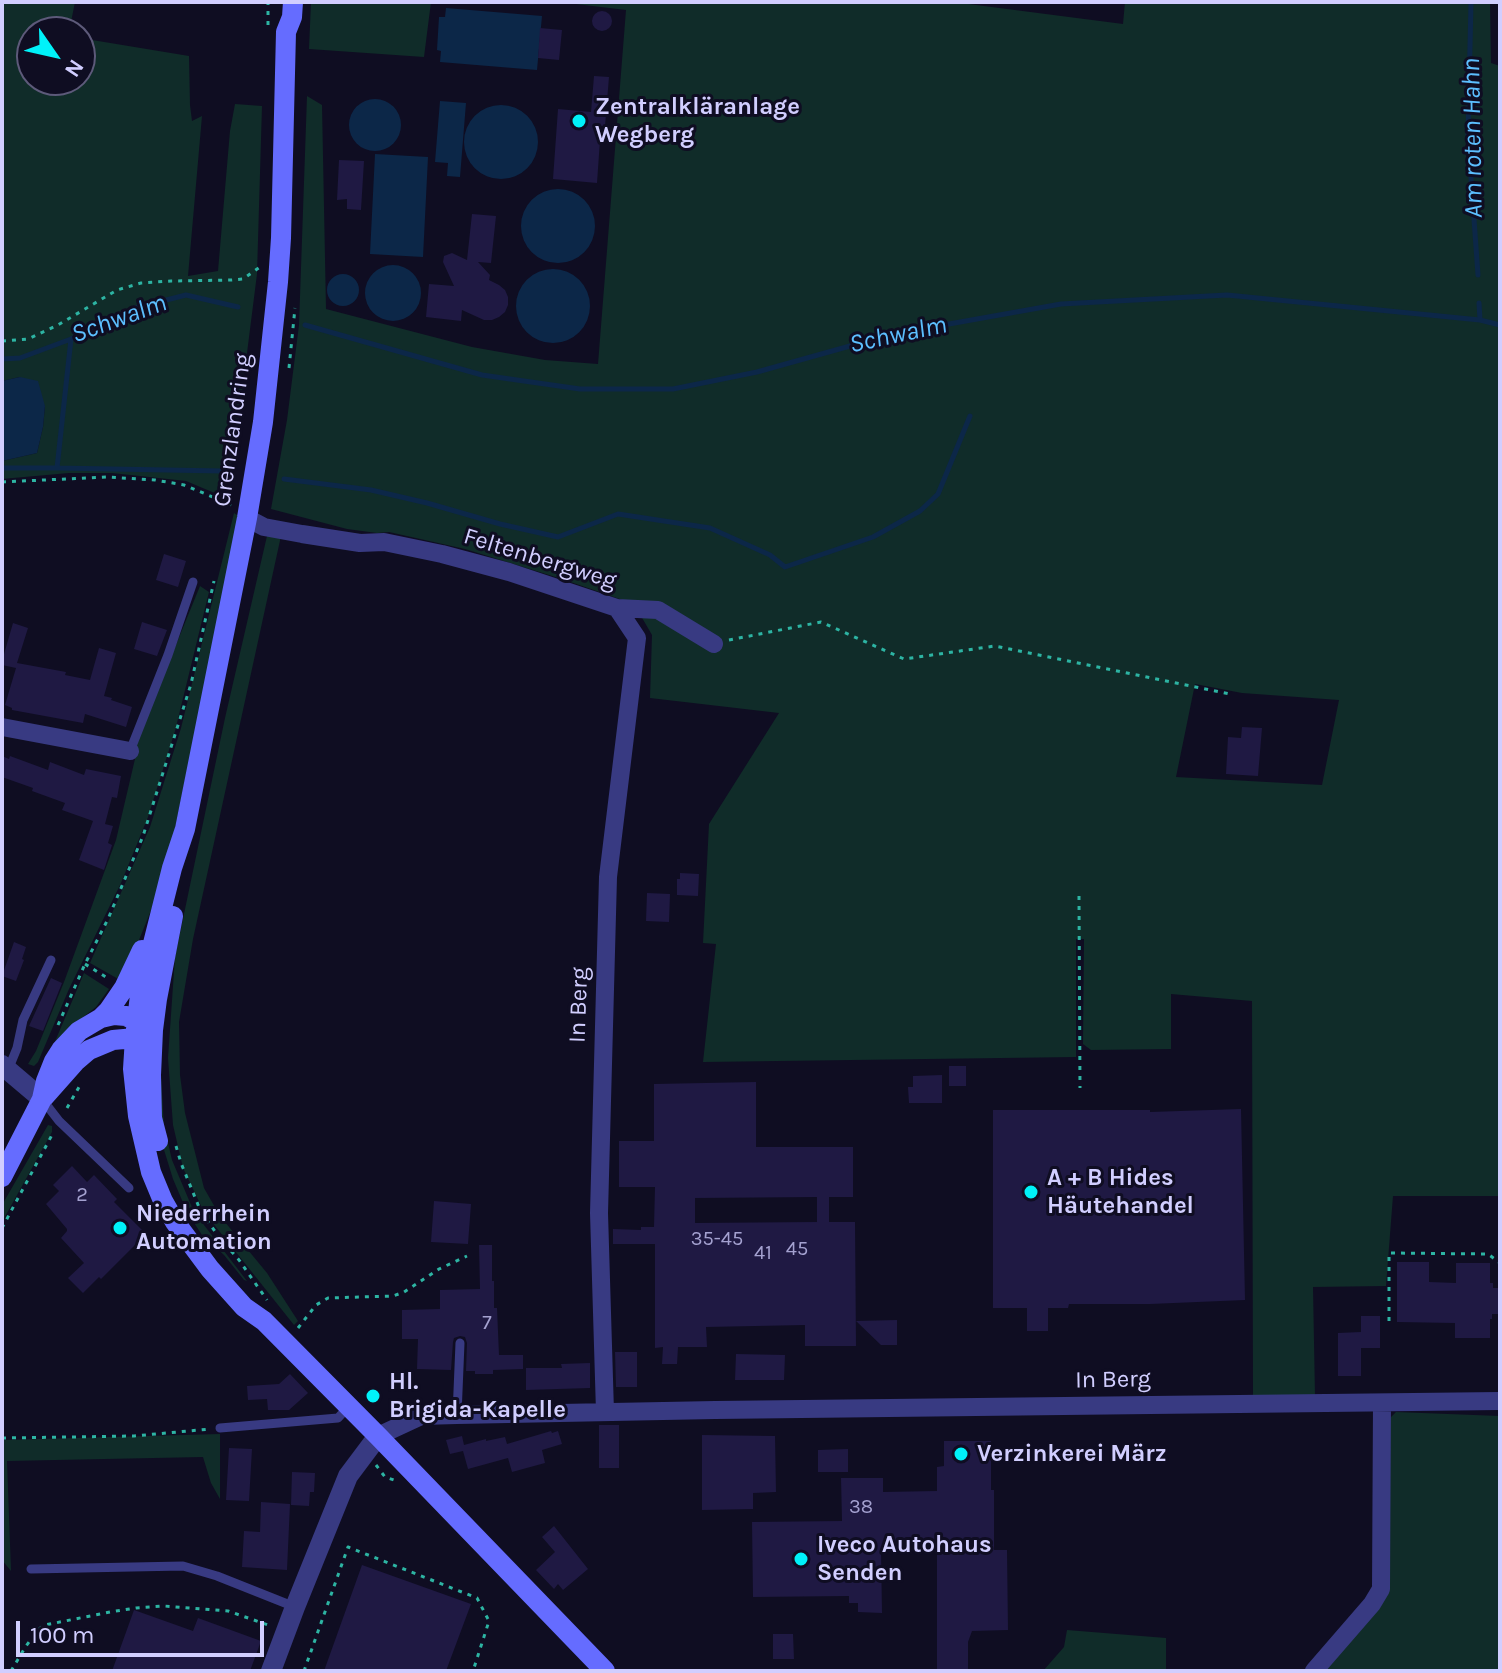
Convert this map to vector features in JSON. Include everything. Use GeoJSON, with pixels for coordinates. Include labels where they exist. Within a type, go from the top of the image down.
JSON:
{"type":"FeatureCollection","features":[{"type":"Feature","properties":{"kind":"main road","name":"Grenzlandring"},"geometry":{"type":"LineString","coordinates":[[282,2],[282,21],[286,32]]}},
{"type":"Feature","properties":{"kind":"main road","name":"Grenzlandring"},"geometry":{"type":"LineString","coordinates":[[141,1029],[140,995],[185,829],[263,422],[278,282],[286,32],[292,17],[293,2]]}},
{"type":"Feature","properties":{"kind":"main road","name":"Grenzlandring"},"geometry":{"type":"LineString","coordinates":[[141,1029],[157,999],[184,852],[185,829]]}},
{"type":"Feature","properties":{"kind":"main road"},"geometry":{"type":"LineString","coordinates":[[2,1177],[42,1099],[54,1061],[79,1031],[109,1010],[124,988],[162,906]]}},
{"type":"Feature","properties":{"kind":"main road"},"geometry":{"type":"LineString","coordinates":[[101,1018],[126,1016],[141,1029]]}},
{"type":"Feature","properties":{"kind":"main road"},"geometry":{"type":"LineString","coordinates":[[42,1099],[75,1062],[97,1046],[141,1029]]}},
{"type":"Feature","properties":{"kind":"main road"},"geometry":{"type":"LineString","coordinates":[[141,1029],[133,1069],[138,1116],[151,1172],[175,1222],[210,1269],[244,1307],[268,1314],[286,1344],[605,1671]]}},
{"type":"Feature","properties":{"kind":"street","name":"Feltenbergweg"},"geometry":{"type":"LineString","coordinates":[[247,518],[264,527],[360,543],[384,542],[442,554],[509,572],[617,608],[658,610],[714,644]]}},
{"type":"Feature","properties":{"kind":"street","name":"In Berg"},"geometry":{"type":"LineString","coordinates":[[605,1412],[599,1213],[608,877],[637,638],[617,608]]}},
{"type":"Feature","properties":{"kind":"street"},"geometry":{"type":"LineString","coordinates":[[2,727],[130,751]]}},
{"type":"Feature","properties":{"kind":"street"},"geometry":{"type":"LineString","coordinates":[[5,1067],[42,1099]]}},
{"type":"Feature","properties":{"kind":"street","name":"In Berg"},"geometry":{"type":"LineString","coordinates":[[378,1436],[421,1416],[1500,1401]]}},
{"type":"Feature","properties":{"kind":"street"},"geometry":{"type":"LineString","coordinates":[[1314,1671],[1372,1604],[1381,1589],[1382,1403]]}},
{"type":"Feature","properties":{"kind":"street"},"geometry":{"type":"LineString","coordinates":[[271,1671],[348,1476],[378,1436]]}},
{"type":"Feature","properties":{"kind":"lane"},"geometry":{"type":"LineString","coordinates":[[130,751],[193,582]]}},
{"type":"Feature","properties":{"kind":"lane"},"geometry":{"type":"LineString","coordinates":[[5,1067],[17,1048],[23,1020],[51,960]]}},
{"type":"Feature","properties":{"kind":"lane"},"geometry":{"type":"LineString","coordinates":[[42,1099],[59,1121],[129,1188]]}},
{"type":"Feature","properties":{"kind":"lane"},"geometry":{"type":"LineString","coordinates":[[457,1415],[460,1343]]}},
{"type":"Feature","properties":{"kind":"lane"},"geometry":{"type":"LineString","coordinates":[[220,1428],[338,1418],[348,1407]]}},
{"type":"Feature","properties":{"kind":"lane"},"geometry":{"type":"LineString","coordinates":[[31,1569],[183,1566],[295,1607]]}},
{"type":"Feature","properties":{"kind":"path"},"geometry":{"type":"LineString","coordinates":[[2,341],[28,339],[117,290],[141,283],[243,279],[261,266]]}},
{"type":"Feature","properties":{"kind":"path"},"geometry":{"type":"LineString","coordinates":[[287,380],[296,302]]}},
{"type":"Feature","properties":{"kind":"path"},"geometry":{"type":"LineString","coordinates":[[2,482],[107,477],[155,480],[184,485],[231,504]]}},
{"type":"Feature","properties":{"kind":"path"},"geometry":{"type":"LineString","coordinates":[[54,1034],[143,836],[191,684],[214,581]]}},
{"type":"Feature","properties":{"kind":"path"},"geometry":{"type":"LineString","coordinates":[[714,644],[821,622],[904,659],[995,646],[1230,694]]}},
{"type":"Feature","properties":{"kind":"path"},"geometry":{"type":"LineString","coordinates":[[1079,896],[1080,1088]]}},
{"type":"Feature","properties":{"kind":"path"},"geometry":{"type":"LineString","coordinates":[[2,1228],[82,1081],[68,1071]]}},
{"type":"Feature","properties":{"kind":"path"},"geometry":{"type":"LineString","coordinates":[[174,1139],[201,1212],[239,1260],[268,1314]]}},
{"type":"Feature","properties":{"kind":"path"},"geometry":{"type":"LineString","coordinates":[[1389,1321],[1389,1253],[1488,1254],[1500,1263]]}},
{"type":"Feature","properties":{"kind":"path"},"geometry":{"type":"LineString","coordinates":[[286,1344],[305,1317],[328,1298],[393,1296],[467,1256]]}},
{"type":"Feature","properties":{"kind":"path"},"geometry":{"type":"LineString","coordinates":[[2,1438],[134,1436],[220,1428]]}},
{"type":"Feature","properties":{"kind":"path"},"geometry":{"type":"LineString","coordinates":[[304,1671],[348,1547],[477,1598],[489,1621],[473,1671]]}},
{"type":"Feature","properties":{"kind":"path"},"geometry":{"type":"LineString","coordinates":[[11,1671],[26,1646],[45,1625],[136,1608],[164,1606],[228,1611],[286,1631]]}},
{"type":"Feature","properties":{"kind":"green space"},"geometry":{"type":"Polygon","coordinates":[[[2,2],[75,2],[72,16],[16,16],[16,96],[96,96],[96,41],[189,56],[192,121],[202,116],[188,276],[218,271],[235,104],[262,106],[257,274],[236,440],[224,497],[186,481],[112,473],[2,479],[2,461],[37,453],[45,406],[20,377],[2,381],[2,2]]]}},
{"type":"Feature","properties":{"kind":"green space"},"geometry":{"type":"Polygon","coordinates":[[[311,2],[431,2],[424,57],[309,49],[311,2]]]}},
{"type":"Feature","properties":{"kind":"green space"},"geometry":{"type":"Polygon","coordinates":[[[559,2],[953,2],[1123,24],[1125,2],[1490,2],[1491,63],[1500,66],[1500,1196],[1393,1196],[1386,1286],[1313,1287],[1315,1396],[1253,1398],[1252,1001],[1171,994],[1171,1049],[1091,1050],[1083,1044],[1084,939],[1076,939],[1076,1057],[703,1062],[716,944],[703,943],[709,824],[779,713],[650,698],[652,635],[634,604],[465,549],[389,532],[347,529],[271,509],[287,420],[299,325],[307,96],[322,105],[326,309],[472,347],[545,360],[598,364],[626,10],[559,2]],[[1195,684],[1176,777],[1322,785],[1339,700],[1242,693],[1195,684]]]}},
{"type":"Feature","properties":{"kind":"green space"},"geometry":{"type":"Polygon","coordinates":[[[234,513],[240,517],[165,876],[120,980],[90,963],[150,827],[181,728],[234,513]]]}},
{"type":"Feature","properties":{"kind":"green space"},"geometry":{"type":"Polygon","coordinates":[[[267,536],[281,536],[193,939],[179,1022],[180,1075],[185,1113],[204,1188],[220,1216],[267,1273],[298,1321],[294,1325],[204,1212],[183,1168],[173,1125],[168,1058],[175,957],[267,536]]]}},
{"type":"Feature","properties":{"kind":"green space"},"geometry":{"type":"Polygon","coordinates":[[[200,586],[209,592],[175,731],[148,817],[121,883],[69,989],[38,1062],[34,1066],[28,1064],[64,982],[116,840],[135,759],[133,750],[200,586]]]}},
{"type":"Feature","properties":{"kind":"green space"},"geometry":{"type":"Polygon","coordinates":[[[84,973],[109,989],[96,1007],[51,1051],[84,973]]]}},
{"type":"Feature","properties":{"kind":"green space"},"geometry":{"type":"Polygon","coordinates":[[[160,1060],[164,1126],[172,1160],[194,1212],[247,1281],[202,1235],[187,1212],[173,1179],[158,1120],[160,1060]]]}},
{"type":"Feature","properties":{"kind":"green space"},"geometry":{"type":"Polygon","coordinates":[[[48,1125],[52,1126],[52,1132],[2,1222],[2,1205],[48,1125]]]}},
{"type":"Feature","properties":{"kind":"green space"},"geometry":{"type":"Polygon","coordinates":[[[1396,1412],[1500,1416],[1500,1671],[1320,1671],[1386,1594],[1387,1421],[1396,1412]]]}},
{"type":"Feature","properties":{"kind":"green space"},"geometry":{"type":"Polygon","coordinates":[[[220,1434],[220,1499],[203,1457],[7,1461],[11,1571],[2,1560],[2,1440],[220,1434]]]}},
{"type":"Feature","properties":{"kind":"green space"},"geometry":{"type":"Polygon","coordinates":[[[1067,1630],[1166,1638],[1166,1671],[1043,1671],[1064,1647],[1067,1630]]]}},
{"type":"Feature","properties":{"kind":"water"},"geometry":{"type":"Polygon","coordinates":[[[446,8],[542,16],[537,70],[440,62],[441,51],[437,50],[439,17],[445,17],[446,8]]]}},
{"type":"Feature","properties":{"kind":"water"},"geometry":{"type":"Polygon","coordinates":[[[375,99],[393,107],[401,125],[393,143],[375,151],[357,143],[349,125],[357,107],[375,99]]]}},
{"type":"Feature","properties":{"kind":"water"},"geometry":{"type":"Polygon","coordinates":[[[440,101],[466,103],[460,177],[447,176],[448,163],[435,162],[440,101]]]}},
{"type":"Feature","properties":{"kind":"water"},"geometry":{"type":"Polygon","coordinates":[[[501,105],[515,108],[527,116],[535,128],[538,142],[535,156],[527,168],[515,176],[501,179],[487,176],[475,168],[467,156],[464,142],[467,128],[475,116],[487,108],[501,105]]]}},
{"type":"Feature","properties":{"kind":"water"},"geometry":{"type":"Polygon","coordinates":[[[375,154],[428,157],[423,257],[370,254],[375,154]]]}},
{"type":"Feature","properties":{"kind":"water"},"geometry":{"type":"Polygon","coordinates":[[[558,189],[572,192],[584,200],[592,212],[595,226],[592,240],[584,252],[572,260],[558,263],[544,260],[532,252],[524,240],[521,226],[524,212],[532,200],[544,192],[558,189]]]}},
{"type":"Feature","properties":{"kind":"water"},"geometry":{"type":"Polygon","coordinates":[[[393,265],[413,273],[421,293],[413,313],[393,321],[373,313],[365,293],[373,273],[393,265]]]}},
{"type":"Feature","properties":{"kind":"water"},"geometry":{"type":"Polygon","coordinates":[[[553,269],[567,272],[579,280],[587,292],[590,306],[587,320],[579,332],[567,340],[553,343],[539,340],[527,332],[519,320],[516,306],[519,292],[527,280],[539,272],[553,269]]]}},
{"type":"Feature","properties":{"kind":"water"},"geometry":{"type":"Polygon","coordinates":[[[343,274],[354,279],[359,290],[354,301],[343,306],[332,301],[327,290],[332,279],[343,274]]]}},
{"type":"Feature","properties":{"kind":"water"},"geometry":{"type":"Polygon","coordinates":[[[20,377],[38,381],[45,406],[43,427],[37,453],[2,461],[2,381],[20,377]]]}},
{"type":"Feature","properties":{"kind":"building"},"geometry":{"type":"Polygon","coordinates":[[[602,11],[609,14],[612,21],[609,28],[602,31],[595,28],[592,21],[595,14],[602,11]]]}},
{"type":"Feature","properties":{"kind":"building"},"geometry":{"type":"Polygon","coordinates":[[[540,28],[562,30],[559,60],[538,58],[540,28]]]}},
{"type":"Feature","properties":{"kind":"building"},"geometry":{"type":"Polygon","coordinates":[[[594,76],[609,77],[605,126],[601,126],[597,183],[553,179],[558,109],[591,112],[594,76]]]}},
{"type":"Feature","properties":{"kind":"building"},"geometry":{"type":"Polygon","coordinates":[[[339,160],[364,161],[361,210],[347,209],[347,199],[337,200],[339,160]]]}},
{"type":"Feature","properties":{"kind":"building"},"geometry":{"type":"Polygon","coordinates":[[[472,214],[496,216],[491,263],[478,262],[490,275],[489,280],[505,290],[508,305],[505,312],[492,320],[484,320],[462,310],[461,321],[426,317],[429,284],[454,286],[443,262],[444,256],[452,253],[467,260],[472,214]]]}},
{"type":"Feature","properties":{"kind":"building"},"geometry":{"type":"Polygon","coordinates":[[[164,554],[186,561],[178,587],[156,580],[164,554]]]}},
{"type":"Feature","properties":{"kind":"building"},"geometry":{"type":"Polygon","coordinates":[[[142,622],[167,630],[157,656],[134,649],[142,622]]]}},
{"type":"Feature","properties":{"kind":"building"},"geometry":{"type":"Polygon","coordinates":[[[13,623],[28,628],[17,663],[90,680],[99,648],[116,653],[104,696],[132,707],[126,727],[85,714],[83,723],[12,710],[5,705],[16,668],[2,665],[13,623]]]}},
{"type":"Feature","properties":{"kind":"building"},"geometry":{"type":"Polygon","coordinates":[[[1242,727],[1262,728],[1258,776],[1226,774],[1228,737],[1241,738],[1242,727]]]}},
{"type":"Feature","properties":{"kind":"building"},"geometry":{"type":"Polygon","coordinates":[[[2,756],[48,770],[50,762],[84,775],[86,769],[121,776],[117,798],[112,797],[105,824],[113,826],[108,843],[112,845],[104,870],[79,860],[93,821],[62,810],[65,803],[2,777],[2,756]]]}},
{"type":"Feature","properties":{"kind":"building"},"geometry":{"type":"Polygon","coordinates":[[[680,873],[699,874],[698,896],[677,895],[680,873]]]}},
{"type":"Feature","properties":{"kind":"building"},"geometry":{"type":"Polygon","coordinates":[[[647,893],[670,894],[669,922],[646,921],[647,893]]]}},
{"type":"Feature","properties":{"kind":"building"},"geometry":{"type":"Polygon","coordinates":[[[14,942],[26,947],[16,981],[2,976],[14,942]]]}},
{"type":"Feature","properties":{"kind":"building"},"geometry":{"type":"Polygon","coordinates":[[[51,978],[62,983],[43,1031],[29,1026],[51,978]]]}},
{"type":"Feature","properties":{"kind":"building"},"geometry":{"type":"Polygon","coordinates":[[[949,1066],[966,1066],[966,1086],[949,1086],[949,1066]]]}},
{"type":"Feature","properties":{"kind":"building"},"geometry":{"type":"Polygon","coordinates":[[[942,1075],[942,1103],[909,1103],[908,1087],[913,1087],[913,1076],[942,1075]]]}},
{"type":"Feature","properties":{"kind":"building"},"geometry":{"type":"Polygon","coordinates":[[[756,1082],[756,1147],[853,1147],[853,1197],[829,1197],[829,1222],[855,1222],[856,1346],[805,1346],[805,1325],[706,1327],[707,1347],[678,1347],[677,1364],[662,1364],[663,1347],[655,1348],[655,1244],[613,1244],[613,1229],[654,1227],[655,1187],[619,1187],[619,1141],[654,1141],[654,1084],[756,1082]],[[817,1197],[695,1198],[695,1223],[817,1222],[817,1197]]]}},
{"type":"Feature","properties":{"kind":"building"},"geometry":{"type":"Polygon","coordinates":[[[1241,1109],[1245,1300],[1069,1304],[1068,1308],[1048,1308],[1048,1331],[1027,1331],[1027,1308],[993,1308],[993,1110],[1150,1112],[1241,1109]]]}},
{"type":"Feature","properties":{"kind":"building"},"geometry":{"type":"Polygon","coordinates":[[[72,1166],[87,1182],[94,1175],[117,1199],[114,1202],[146,1234],[83,1293],[68,1278],[84,1263],[61,1238],[67,1229],[46,1204],[59,1191],[53,1185],[72,1166]]]}},
{"type":"Feature","properties":{"kind":"building"},"geometry":{"type":"Polygon","coordinates":[[[434,1201],[471,1204],[468,1244],[431,1242],[434,1201]]]}},
{"type":"Feature","properties":{"kind":"building"},"geometry":{"type":"Polygon","coordinates":[[[479,1245],[492,1245],[499,1355],[523,1355],[523,1369],[493,1370],[493,1374],[466,1371],[467,1343],[465,1337],[460,1336],[454,1338],[451,1370],[417,1369],[418,1339],[402,1339],[402,1310],[440,1309],[440,1290],[480,1289],[479,1245]]]}},
{"type":"Feature","properties":{"kind":"building"},"geometry":{"type":"Polygon","coordinates":[[[1397,1262],[1429,1262],[1429,1282],[1456,1283],[1456,1263],[1490,1263],[1490,1283],[1493,1283],[1493,1288],[1500,1288],[1500,1314],[1492,1314],[1490,1338],[1455,1338],[1455,1323],[1397,1322],[1397,1262]]]}},
{"type":"Feature","properties":{"kind":"building"},"geometry":{"type":"Polygon","coordinates":[[[1361,1316],[1380,1316],[1380,1348],[1361,1348],[1361,1376],[1338,1376],[1338,1333],[1361,1332],[1361,1316]]]}},
{"type":"Feature","properties":{"kind":"building"},"geometry":{"type":"Polygon","coordinates":[[[897,1320],[897,1345],[881,1345],[856,1321],[897,1320]]]}},
{"type":"Feature","properties":{"kind":"building"},"geometry":{"type":"Polygon","coordinates":[[[615,1352],[637,1352],[637,1387],[616,1387],[615,1352]]]}},
{"type":"Feature","properties":{"kind":"building"},"geometry":{"type":"Polygon","coordinates":[[[736,1354],[785,1355],[784,1380],[735,1380],[736,1354]]]}},
{"type":"Feature","properties":{"kind":"building"},"geometry":{"type":"Polygon","coordinates":[[[590,1363],[590,1388],[526,1390],[526,1368],[562,1368],[561,1364],[590,1363]]]}},
{"type":"Feature","properties":{"kind":"building"},"geometry":{"type":"Polygon","coordinates":[[[290,1374],[308,1393],[289,1410],[268,1410],[267,1399],[248,1400],[247,1386],[279,1384],[290,1374]]]}},
{"type":"Feature","properties":{"kind":"building"},"geometry":{"type":"Polygon","coordinates":[[[599,1425],[619,1425],[619,1468],[599,1468],[599,1425]]]}},
{"type":"Feature","properties":{"kind":"building"},"geometry":{"type":"Polygon","coordinates":[[[558,1431],[562,1444],[542,1450],[545,1463],[512,1472],[508,1458],[468,1469],[463,1451],[450,1454],[446,1440],[462,1436],[464,1445],[505,1437],[507,1444],[558,1431]]]}},
{"type":"Feature","properties":{"kind":"building"},"geometry":{"type":"Polygon","coordinates":[[[702,1435],[775,1436],[776,1492],[753,1493],[753,1509],[702,1510],[702,1435]]]}},
{"type":"Feature","properties":{"kind":"building"},"geometry":{"type":"Polygon","coordinates":[[[944,1441],[991,1441],[994,1550],[1007,1550],[1008,1630],[972,1631],[968,1642],[968,1671],[937,1671],[937,1550],[881,1550],[882,1613],[858,1612],[858,1603],[849,1603],[849,1596],[753,1597],[752,1522],[842,1521],[841,1478],[883,1478],[883,1492],[937,1491],[937,1467],[944,1466],[944,1441]]]}},
{"type":"Feature","properties":{"kind":"building"},"geometry":{"type":"Polygon","coordinates":[[[229,1448],[252,1449],[249,1501],[226,1500],[229,1448]]]}},
{"type":"Feature","properties":{"kind":"building"},"geometry":{"type":"Polygon","coordinates":[[[848,1449],[848,1472],[818,1472],[818,1450],[848,1449]]]}},
{"type":"Feature","properties":{"kind":"building"},"geometry":{"type":"Polygon","coordinates":[[[292,1472],[315,1473],[314,1492],[310,1492],[309,1506],[291,1505],[292,1472]]]}},
{"type":"Feature","properties":{"kind":"building"},"geometry":{"type":"Polygon","coordinates":[[[261,1502],[290,1504],[287,1570],[242,1567],[244,1531],[260,1532],[261,1502]]]}},
{"type":"Feature","properties":{"kind":"building"},"geometry":{"type":"Polygon","coordinates":[[[554,1526],[588,1569],[563,1590],[558,1584],[554,1589],[536,1570],[555,1552],[542,1537],[554,1526]]]}},
{"type":"Feature","properties":{"kind":"building"},"geometry":{"type":"Polygon","coordinates":[[[362,1565],[471,1604],[446,1671],[324,1671],[362,1565]]]}},
{"type":"Feature","properties":{"kind":"building"},"geometry":{"type":"Polygon","coordinates":[[[134,1610],[193,1631],[198,1618],[261,1641],[250,1671],[112,1671],[134,1610]]]}},
{"type":"Feature","properties":{"kind":"building"},"geometry":{"type":"Polygon","coordinates":[[[773,1634],[793,1634],[794,1659],[773,1659],[773,1634]]]}},
{"type":"Feature","properties":{"kind":"waterway","name":"Am roten Hahn"},"geometry":{"type":"LineString","coordinates":[[1471,2],[1468,135],[1478,275]]}},
{"type":"Feature","properties":{"kind":"waterway","name":"Schwalm"},"geometry":{"type":"LineString","coordinates":[[2,359],[20,358],[71,339],[135,308],[186,295],[238,307]]}},
{"type":"Feature","properties":{"kind":"waterway","name":"Schwalm"},"geometry":{"type":"LineString","coordinates":[[305,325],[482,375],[580,389],[673,389],[757,372],[893,334],[1061,304],[1227,295],[1480,320],[1500,325]]}},
{"type":"Feature","properties":{"kind":"waterway","name":"Am roten Hahn"},"geometry":{"type":"LineString","coordinates":[[1479,303],[1480,320]]}},
{"type":"Feature","properties":{"kind":"waterway"},"geometry":{"type":"LineString","coordinates":[[71,339],[57,468],[222,471]]}},
{"type":"Feature","properties":{"kind":"waterway"},"geometry":{"type":"LineString","coordinates":[[284,479],[371,490],[558,537],[618,514],[710,528],[770,555],[785,567],[873,537],[920,511],[938,494],[970,416]]}},
{"type":"Feature","properties":{"kind":"waterway"},"geometry":{"type":"LineString","coordinates":[[2,468],[57,468]]}},
{"type":"Feature","properties":{"kind":"place","name":"Zentralkläranlage Wegberg"},"geometry":{"type":"Point","coordinates":[579,121]}},
{"type":"Feature","properties":{"kind":"place","name":"A + B Hides Häutehandel"},"geometry":{"type":"Point","coordinates":[1031,1192]}},
{"type":"Feature","properties":{"kind":"place","name":"Niederrhein Automation"},"geometry":{"type":"Point","coordinates":[120,1228]}},
{"type":"Feature","properties":{"kind":"place","name":"Hl. Brigida-Kapelle"},"geometry":{"type":"Point","coordinates":[373,1396]}},
{"type":"Feature","properties":{"kind":"place","name":"Verzinkerei März"},"geometry":{"type":"Point","coordinates":[961,1454]}},
{"type":"Feature","properties":{"kind":"place","name":"Iveco Autohaus Senden"},"geometry":{"type":"Point","coordinates":[801,1559]}}]}
